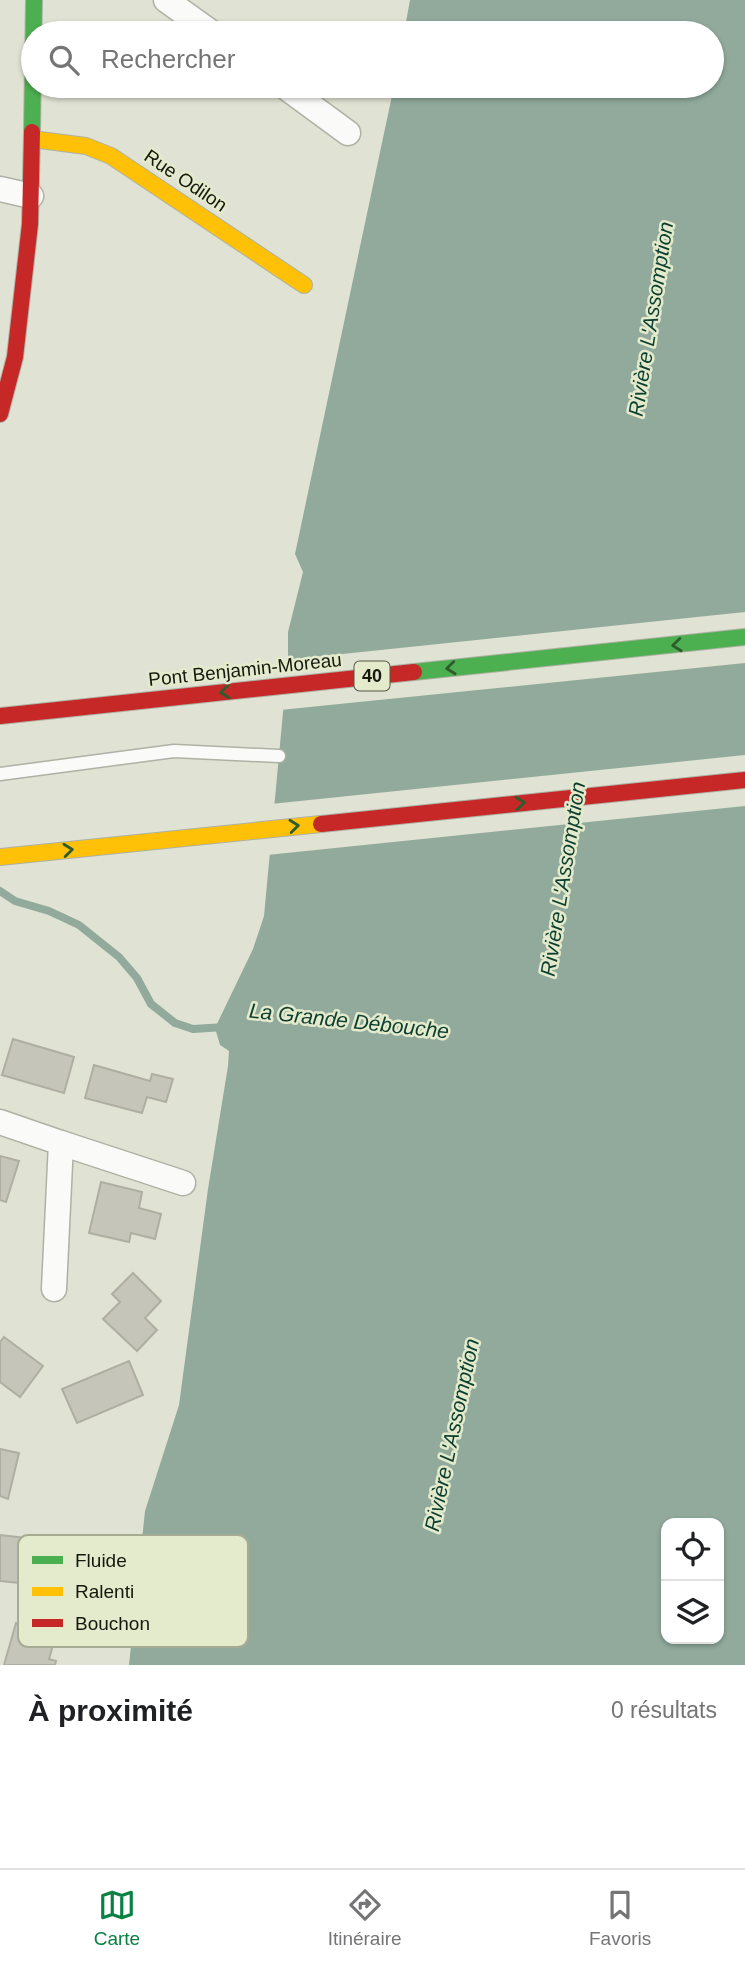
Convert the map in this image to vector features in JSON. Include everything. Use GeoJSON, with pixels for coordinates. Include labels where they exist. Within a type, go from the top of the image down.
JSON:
{"type":"FeatureCollection","features":[{"type":"Feature","properties":{"kind":"main road"},"geometry":{"type":"LineString","coordinates":[[34,0],[34,21]]}},
{"type":"Feature","properties":{"kind":"main road"},"geometry":{"type":"LineString","coordinates":[[0,414],[2,394],[12,376],[19,333],[31,196],[33,98]]}},
{"type":"Feature","properties":{"kind":"main road","name":"Rue Odilon"},"geometry":{"type":"LineString","coordinates":[[32,139],[86,146],[111,156],[304,285]]}},
{"type":"Feature","properties":{"kind":"main road","name":"Pont Benjamin-Moreau"},"geometry":{"type":"LineString","coordinates":[[0,716],[745,638]]}},
{"type":"Feature","properties":{"kind":"main road"},"geometry":{"type":"LineString","coordinates":[[0,857],[745,780]]}},
{"type":"Feature","properties":{"kind":"street"},"geometry":{"type":"LineString","coordinates":[[166,0],[195,21]]}},
{"type":"Feature","properties":{"kind":"street"},"geometry":{"type":"LineString","coordinates":[[300,98],[348,133]]}},
{"type":"Feature","properties":{"kind":"street"},"geometry":{"type":"LineString","coordinates":[[0,189],[31,196]]}},
{"type":"Feature","properties":{"kind":"street"},"geometry":{"type":"LineString","coordinates":[[0,1122],[183,1183]]}},
{"type":"Feature","properties":{"kind":"street"},"geometry":{"type":"LineString","coordinates":[[54,1289],[61,1143]]}},
{"type":"Feature","properties":{"kind":"lane"},"geometry":{"type":"LineString","coordinates":[[0,774],[162,752],[279,756]]}},
{"type":"Feature","properties":{"kind":"water","name":"Rivière L'Assomption"},"geometry":{"type":"Polygon","coordinates":[[[410,0],[745,0],[745,1665],[129,1665],[131,1647],[248,1647],[248,1535],[143,1535],[145,1511],[179,1405],[208,1189],[228,1066],[229,1051],[220,1045],[215,1028],[253,949],[264,916],[288,659],[288,632],[303,572],[295,554],[391,98],[724,98],[724,21],[406,21],[410,0]]]}},
{"type":"Feature","properties":{"kind":"pier"},"geometry":{"type":"Polygon","coordinates":[[[745,612],[745,663],[280,710],[285,660],[745,612]]]}},
{"type":"Feature","properties":{"kind":"pier"},"geometry":{"type":"Polygon","coordinates":[[[745,755],[745,806],[267,855],[271,804],[745,755]]]}},
{"type":"Feature","properties":{"kind":"building"},"geometry":{"type":"Polygon","coordinates":[[[13,1039],[74,1057],[64,1093],[2,1075],[13,1039]]]}},
{"type":"Feature","properties":{"kind":"building"},"geometry":{"type":"Polygon","coordinates":[[[94,1065],[150,1081],[152,1074],[173,1079],[166,1102],[147,1097],[142,1113],[85,1098],[94,1065]]]}},
{"type":"Feature","properties":{"kind":"building"},"geometry":{"type":"Polygon","coordinates":[[[0,1156],[19,1161],[6,1202],[0,1200],[0,1156]]]}},
{"type":"Feature","properties":{"kind":"building"},"geometry":{"type":"Polygon","coordinates":[[[101,1182],[142,1192],[139,1208],[161,1214],[155,1239],[131,1233],[129,1242],[89,1233],[101,1182]]]}},
{"type":"Feature","properties":{"kind":"building"},"geometry":{"type":"Polygon","coordinates":[[[133,1273],[161,1301],[145,1318],[157,1330],[137,1351],[103,1319],[120,1302],[112,1294],[133,1273]]]}},
{"type":"Feature","properties":{"kind":"building"},"geometry":{"type":"Polygon","coordinates":[[[4,1337],[43,1366],[20,1397],[0,1382],[0,1342],[4,1337]]]}},
{"type":"Feature","properties":{"kind":"building"},"geometry":{"type":"Polygon","coordinates":[[[129,1361],[143,1395],[77,1423],[62,1389],[129,1361]]]}},
{"type":"Feature","properties":{"kind":"building"},"geometry":{"type":"Polygon","coordinates":[[[0,1449],[19,1453],[8,1499],[0,1496],[0,1449]]]}},
{"type":"Feature","properties":{"kind":"building"},"geometry":{"type":"Polygon","coordinates":[[[0,1535],[18,1537],[18,1583],[0,1581],[0,1535]]]}},
{"type":"Feature","properties":{"kind":"building"},"geometry":{"type":"Polygon","coordinates":[[[16,1623],[18,1647],[52,1647],[49,1659],[56,1661],[55,1665],[4,1665],[16,1623]]]}},
{"type":"Feature","properties":{"kind":"waterway","name":"La Grande Débouche"},"geometry":{"type":"LineString","coordinates":[[0,891],[15,901],[49,911],[79,925],[119,957],[137,978],[151,1004],[175,1023],[193,1029],[225,1027]]}},
{"type":"Feature","properties":{"kind":"traffic: fast"},"geometry":{"type":"LineString","coordinates":[[34,0],[34,21]]}},
{"type":"Feature","properties":{"kind":"traffic: fast"},"geometry":{"type":"LineString","coordinates":[[32,132],[33,98]]}},
{"type":"Feature","properties":{"kind":"traffic: fast"},"geometry":{"type":"LineString","coordinates":[[414,672],[745,637]]}},
{"type":"Feature","properties":{"kind":"traffic: slow"},"geometry":{"type":"LineString","coordinates":[[32,139],[86,146],[111,156],[304,285]]}},
{"type":"Feature","properties":{"kind":"traffic: slow"},"geometry":{"type":"LineString","coordinates":[[0,857],[321,824]]}},
{"type":"Feature","properties":{"kind":"traffic: jam"},"geometry":{"type":"LineString","coordinates":[[0,414],[15,357],[30,224],[32,132]]}},
{"type":"Feature","properties":{"kind":"traffic: jam"},"geometry":{"type":"LineString","coordinates":[[0,716],[414,672]]}},
{"type":"Feature","properties":{"kind":"traffic: jam"},"geometry":{"type":"LineString","coordinates":[[321,824],[745,780]]}}]}
